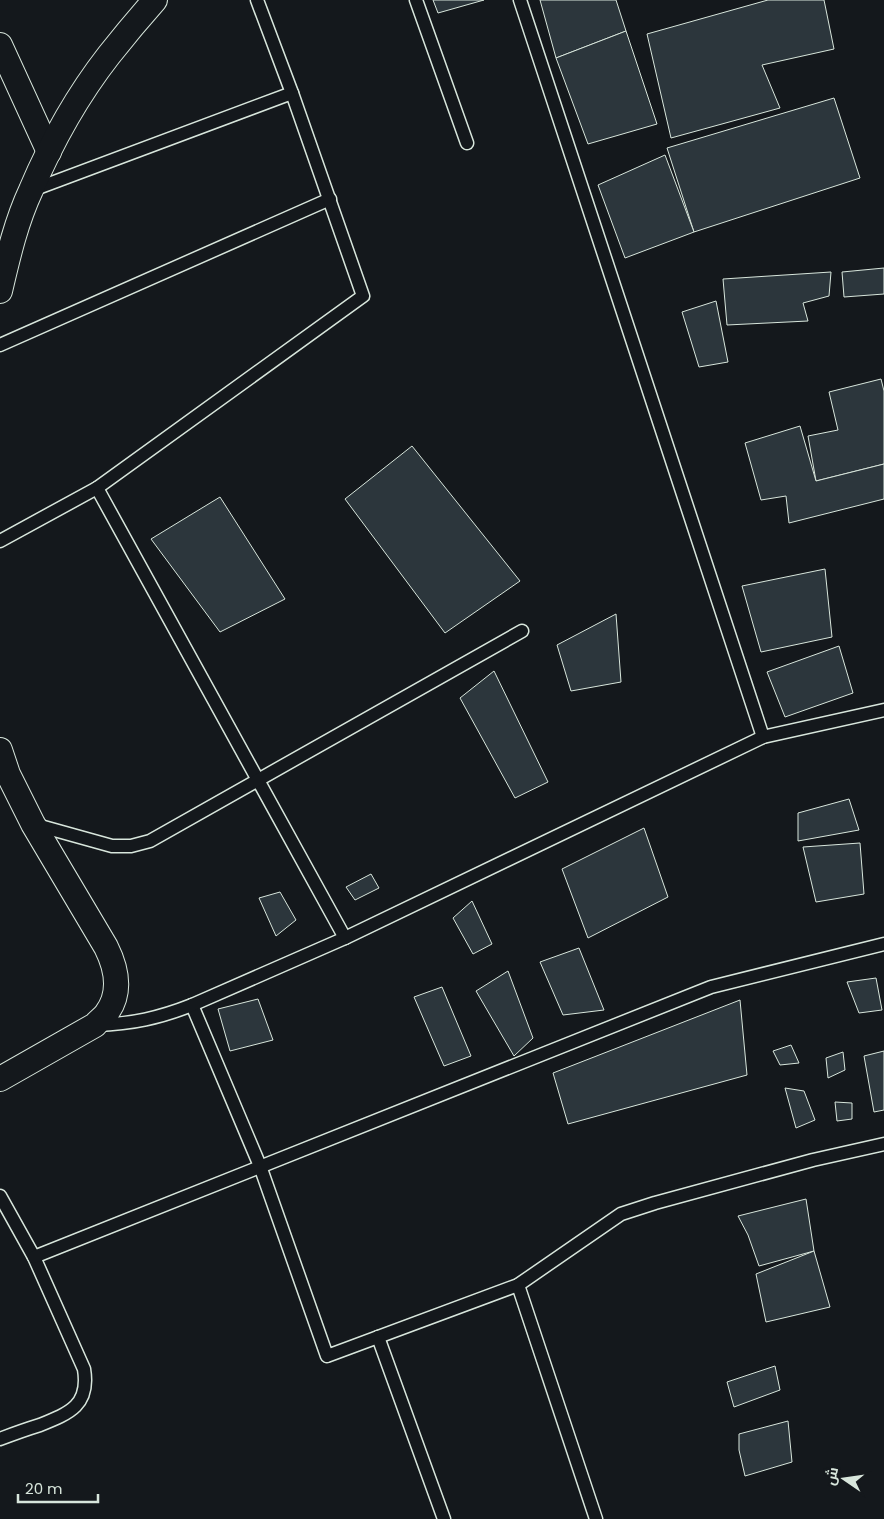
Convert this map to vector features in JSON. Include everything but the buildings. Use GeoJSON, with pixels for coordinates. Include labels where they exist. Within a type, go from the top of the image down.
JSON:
{"type":"FeatureCollection","features":[{"type":"Feature","properties":{"kind":"street"},"geometry":{"type":"LineString","coordinates":[[0,291],[12,242],[30,191],[49,152],[76,103],[108,56],[155,0]]}},
{"type":"Feature","properties":{"kind":"street"},"geometry":{"type":"LineString","coordinates":[[0,45],[49,152]]}},
{"type":"Feature","properties":{"kind":"street"},"geometry":{"type":"LineString","coordinates":[[0,750],[8,774],[33,824],[106,947],[114,963],[117,981],[114,998],[106,1014],[95,1025],[0,1079]]}},
{"type":"Feature","properties":{"kind":"lane"},"geometry":{"type":"LineString","coordinates":[[0,542],[97,488],[363,296],[292,93],[257,0]]}},
{"type":"Feature","properties":{"kind":"lane"},"geometry":{"type":"LineString","coordinates":[[416,0],[467,142]]}},
{"type":"Feature","properties":{"kind":"lane"},"geometry":{"type":"LineString","coordinates":[[520,0],[763,737]]}},
{"type":"Feature","properties":{"kind":"lane"},"geometry":{"type":"LineString","coordinates":[[30,191],[292,93]]}},
{"type":"Feature","properties":{"kind":"lane"},"geometry":{"type":"LineString","coordinates":[[0,345],[330,200]]}},
{"type":"Feature","properties":{"kind":"lane"},"geometry":{"type":"LineString","coordinates":[[97,488],[345,938]]}},
{"type":"Feature","properties":{"kind":"lane"},"geometry":{"type":"LineString","coordinates":[[33,824],[112,846],[131,846],[150,841],[522,631]]}},
{"type":"Feature","properties":{"kind":"lane"},"geometry":{"type":"LineString","coordinates":[[95,1025],[144,1021],[192,1004],[345,938],[763,737],[884,710]]}},
{"type":"Feature","properties":{"kind":"lane"},"geometry":{"type":"LineString","coordinates":[[34,1257],[710,987],[884,944]]}},
{"type":"Feature","properties":{"kind":"lane"},"geometry":{"type":"LineString","coordinates":[[192,1004],[260,1166],[327,1356],[518,1285],[621,1214],[813,1160],[884,1144]]}},
{"type":"Feature","properties":{"kind":"lane"},"geometry":{"type":"LineString","coordinates":[[0,1196],[34,1257],[84,1369],[86,1380],[85,1391],[80,1402],[72,1410],[63,1416],[0,1439]]}},
{"type":"Feature","properties":{"kind":"lane"},"geometry":{"type":"LineString","coordinates":[[518,1285],[596,1519]]}},
{"type":"Feature","properties":{"kind":"lane"},"geometry":{"type":"LineString","coordinates":[[378,1337],[444,1519]]}}]}
